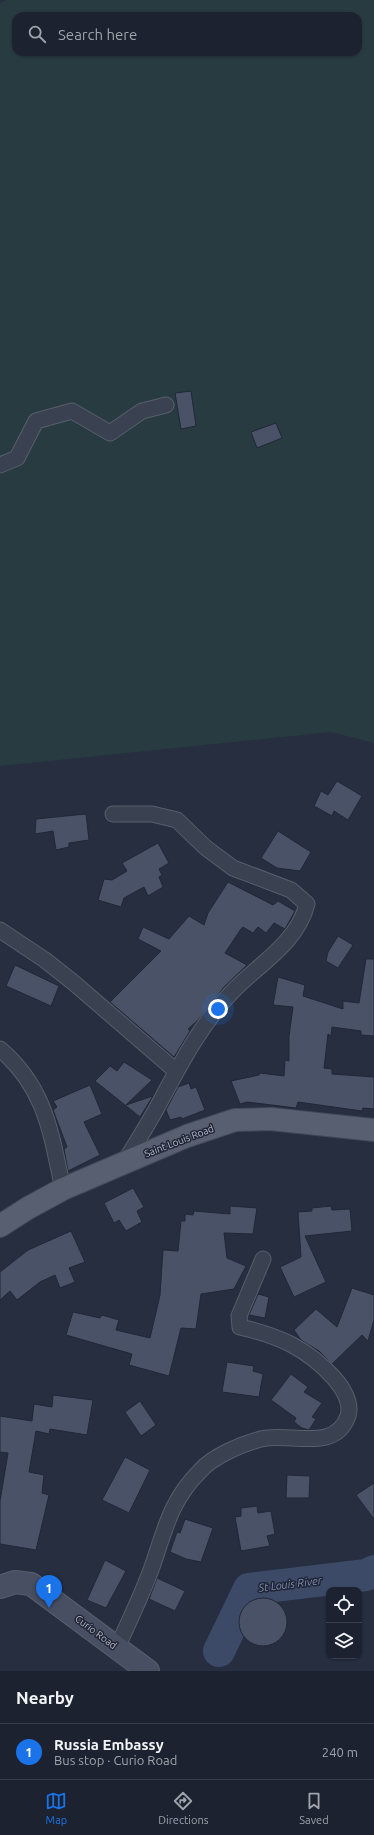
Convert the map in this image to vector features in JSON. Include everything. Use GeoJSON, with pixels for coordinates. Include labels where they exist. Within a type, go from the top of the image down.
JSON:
{"type":"FeatureCollection","features":[{"type":"Feature","properties":{"kind":"main road","name":"Saint Louis Road"},"geometry":{"type":"LineString","coordinates":[[0,1226],[28,1208],[63,1189],[187,1136],[235,1120],[271,1118],[374,1130]]}},
{"type":"Feature","properties":{"kind":"main road","name":"Curio Road"},"geometry":{"type":"LineString","coordinates":[[0,1587],[15,1582],[31,1584],[148,1671]]}},
{"type":"Feature","properties":{"kind":"street"},"geometry":{"type":"LineString","coordinates":[[0,465],[17,458],[36,422],[72,411],[110,433],[142,411],[166,405]]}},
{"type":"Feature","properties":{"kind":"street"},"geometry":{"type":"LineString","coordinates":[[113,814],[152,814],[177,820],[206,848],[233,868],[291,890],[307,904],[295,932],[231,993],[210,1018],[176,1071],[124,1162]]}},
{"type":"Feature","properties":{"kind":"street"},"geometry":{"type":"LineString","coordinates":[[0,930],[45,960],[74,983],[176,1071]]}},
{"type":"Feature","properties":{"kind":"street"},"geometry":{"type":"LineString","coordinates":[[0,1049],[16,1062],[35,1090],[47,1117],[63,1189]]}},
{"type":"Feature","properties":{"kind":"street"},"geometry":{"type":"LineString","coordinates":[[117,1648],[152,1567],[168,1518],[182,1491],[200,1470],[218,1457],[262,1439],[285,1437],[324,1439],[336,1432],[346,1423],[349,1412],[347,1398],[340,1384],[322,1365],[303,1350],[280,1339],[262,1332],[240,1327],[239,1316],[263,1259]]}},
{"type":"Feature","properties":{"kind":"shaded area"},"geometry":{"type":"Polygon","coordinates":[[[7,0],[374,0],[374,743],[331,732],[0,766],[0,3],[7,0]]]}},
{"type":"Feature","properties":{"kind":"building"},"geometry":{"type":"Polygon","coordinates":[[[191,391],[196,426],[181,429],[175,393],[191,391]]]}},
{"type":"Feature","properties":{"kind":"building"},"geometry":{"type":"Polygon","coordinates":[[[276,423],[282,438],[257,448],[251,432],[276,423]]]}},
{"type":"Feature","properties":{"kind":"building"},"geometry":{"type":"Polygon","coordinates":[[[337,781],[362,796],[348,820],[334,811],[332,816],[314,806],[321,791],[328,795],[337,781]]]}},
{"type":"Feature","properties":{"kind":"building"},"geometry":{"type":"Polygon","coordinates":[[[86,814],[89,840],[69,843],[69,847],[56,850],[53,831],[35,834],[36,819],[86,814]]]}},
{"type":"Feature","properties":{"kind":"building"},"geometry":{"type":"Polygon","coordinates":[[[278,831],[311,852],[300,871],[277,868],[261,858],[278,831]]]}},
{"type":"Feature","properties":{"kind":"building"},"geometry":{"type":"Polygon","coordinates":[[[158,843],[169,863],[159,869],[162,875],[159,877],[163,887],[148,896],[144,887],[124,898],[121,907],[98,900],[104,879],[112,880],[127,871],[122,863],[158,843]]]}},
{"type":"Feature","properties":{"kind":"building"},"geometry":{"type":"Polygon","coordinates":[[[228,882],[273,905],[278,901],[295,911],[285,929],[274,923],[266,933],[258,927],[253,933],[243,927],[241,929],[225,953],[247,965],[224,987],[198,1020],[188,1029],[190,1031],[174,1057],[110,1002],[161,951],[138,939],[143,927],[169,939],[189,916],[204,925],[208,913],[228,882]]]}},
{"type":"Feature","properties":{"kind":"building"},"geometry":{"type":"Polygon","coordinates":[[[338,936],[353,945],[338,968],[326,961],[328,952],[338,936]]]}},
{"type":"Feature","properties":{"kind":"building"},"geometry":{"type":"Polygon","coordinates":[[[366,959],[374,959],[374,1036],[361,1035],[361,1031],[332,1027],[331,1036],[328,1034],[324,1068],[332,1069],[332,1074],[374,1077],[374,1109],[363,1108],[362,1111],[298,1102],[296,1108],[247,1102],[240,1104],[231,1081],[259,1075],[260,1073],[284,1076],[285,1060],[289,1061],[289,1036],[293,1007],[273,1005],[278,977],[305,985],[303,996],[343,1009],[343,1001],[359,1003],[366,959]]]}},
{"type":"Feature","properties":{"kind":"building"},"geometry":{"type":"Polygon","coordinates":[[[15,965],[59,986],[51,1006],[6,986],[15,965]]]}},
{"type":"Feature","properties":{"kind":"building"},"geometry":{"type":"Polygon","coordinates":[[[124,1062],[152,1080],[126,1105],[153,1096],[140,1117],[95,1081],[110,1066],[117,1071],[124,1062]]]}},
{"type":"Feature","properties":{"kind":"building"},"geometry":{"type":"Polygon","coordinates":[[[189,1083],[191,1089],[196,1087],[205,1110],[182,1119],[181,1117],[170,1120],[166,1110],[178,1087],[189,1083]]]}},
{"type":"Feature","properties":{"kind":"building"},"geometry":{"type":"Polygon","coordinates":[[[90,1085],[102,1114],[84,1122],[100,1155],[68,1171],[64,1149],[67,1147],[53,1110],[57,1107],[53,1101],[90,1085]]]}},
{"type":"Feature","properties":{"kind":"building"},"geometry":{"type":"Polygon","coordinates":[[[133,1188],[144,1207],[137,1211],[142,1222],[126,1231],[119,1220],[114,1223],[104,1203],[133,1188]]]}},
{"type":"Feature","properties":{"kind":"building"},"geometry":{"type":"Polygon","coordinates":[[[230,1206],[257,1208],[253,1234],[224,1233],[227,1258],[246,1266],[234,1289],[201,1294],[196,1329],[181,1328],[169,1376],[129,1365],[132,1354],[66,1335],[73,1312],[100,1318],[102,1315],[119,1320],[116,1330],[150,1338],[160,1295],[163,1250],[178,1251],[181,1221],[185,1221],[185,1214],[193,1215],[194,1211],[230,1214],[230,1206]]]}},
{"type":"Feature","properties":{"kind":"building"},"geometry":{"type":"Polygon","coordinates":[[[331,1206],[332,1210],[350,1209],[352,1231],[305,1236],[326,1282],[294,1297],[280,1267],[301,1257],[298,1212],[312,1211],[312,1208],[331,1206]]]}},
{"type":"Feature","properties":{"kind":"building"},"geometry":{"type":"Polygon","coordinates":[[[71,1231],[85,1262],[69,1268],[75,1282],[60,1288],[55,1275],[40,1282],[17,1300],[10,1291],[0,1300],[0,1272],[28,1250],[71,1231]]]}},
{"type":"Feature","properties":{"kind":"building"},"geometry":{"type":"Polygon","coordinates":[[[352,1288],[374,1295],[374,1320],[368,1341],[362,1335],[332,1364],[319,1351],[301,1340],[294,1330],[316,1309],[337,1327],[352,1288]]]}},
{"type":"Feature","properties":{"kind":"building"},"geometry":{"type":"Polygon","coordinates":[[[258,1294],[269,1297],[265,1318],[249,1315],[258,1294]]]}},
{"type":"Feature","properties":{"kind":"building"},"geometry":{"type":"Polygon","coordinates":[[[227,1362],[254,1366],[253,1371],[263,1374],[259,1397],[222,1392],[227,1362]]]}},
{"type":"Feature","properties":{"kind":"building"},"geometry":{"type":"Polygon","coordinates":[[[291,1374],[308,1387],[304,1392],[322,1403],[312,1417],[316,1419],[309,1430],[302,1428],[294,1422],[296,1418],[271,1400],[291,1374]]]}},
{"type":"Feature","properties":{"kind":"building"},"geometry":{"type":"Polygon","coordinates":[[[53,1395],[93,1400],[87,1435],[50,1429],[49,1434],[36,1431],[29,1472],[44,1475],[42,1493],[49,1495],[36,1550],[0,1544],[0,1501],[8,1453],[0,1452],[0,1416],[32,1421],[34,1404],[52,1407],[53,1395]]]}},
{"type":"Feature","properties":{"kind":"building"},"geometry":{"type":"Polygon","coordinates":[[[140,1401],[156,1425],[141,1436],[125,1412],[140,1401]]]}},
{"type":"Feature","properties":{"kind":"building"},"geometry":{"type":"Polygon","coordinates":[[[125,1457],[150,1470],[129,1513],[102,1500],[125,1457]]]}},
{"type":"Feature","properties":{"kind":"building"},"geometry":{"type":"Polygon","coordinates":[[[287,1475],[310,1476],[309,1498],[286,1498],[287,1475]]]}},
{"type":"Feature","properties":{"kind":"building"},"geometry":{"type":"Polygon","coordinates":[[[374,1483],[374,1519],[356,1495],[374,1483]]]}},
{"type":"Feature","properties":{"kind":"building"},"geometry":{"type":"Polygon","coordinates":[[[257,1506],[258,1513],[271,1511],[275,1534],[267,1536],[270,1546],[241,1551],[235,1517],[241,1516],[241,1508],[257,1506]]]}},
{"type":"Feature","properties":{"kind":"building"},"geometry":{"type":"Polygon","coordinates":[[[185,1519],[213,1528],[201,1562],[186,1559],[170,1552],[177,1532],[180,1533],[185,1519]]]}},
{"type":"Feature","properties":{"kind":"building"},"geometry":{"type":"Polygon","coordinates":[[[105,1560],[126,1571],[106,1608],[87,1600],[105,1560]]]}},
{"type":"Feature","properties":{"kind":"building"},"geometry":{"type":"Polygon","coordinates":[[[157,1578],[185,1591],[175,1611],[149,1599],[157,1578]]]}},
{"type":"Feature","properties":{"kind":"building"},"geometry":{"type":"Polygon","coordinates":[[[263,1598],[272,1600],[280,1605],[285,1613],[287,1622],[285,1631],[280,1639],[272,1644],[263,1646],[254,1644],[246,1639],[241,1631],[239,1622],[241,1613],[246,1605],[254,1600],[263,1598]]]}},
{"type":"Feature","properties":{"kind":"waterway","name":"St Louis River"},"geometry":{"type":"LineString","coordinates":[[219,1651],[249,1589],[366,1575],[374,1571]]}},
{"type":"Feature","properties":{"kind":"place","name":"Russia Embassy"},"geometry":{"type":"Point","coordinates":[49,1608]}}]}
